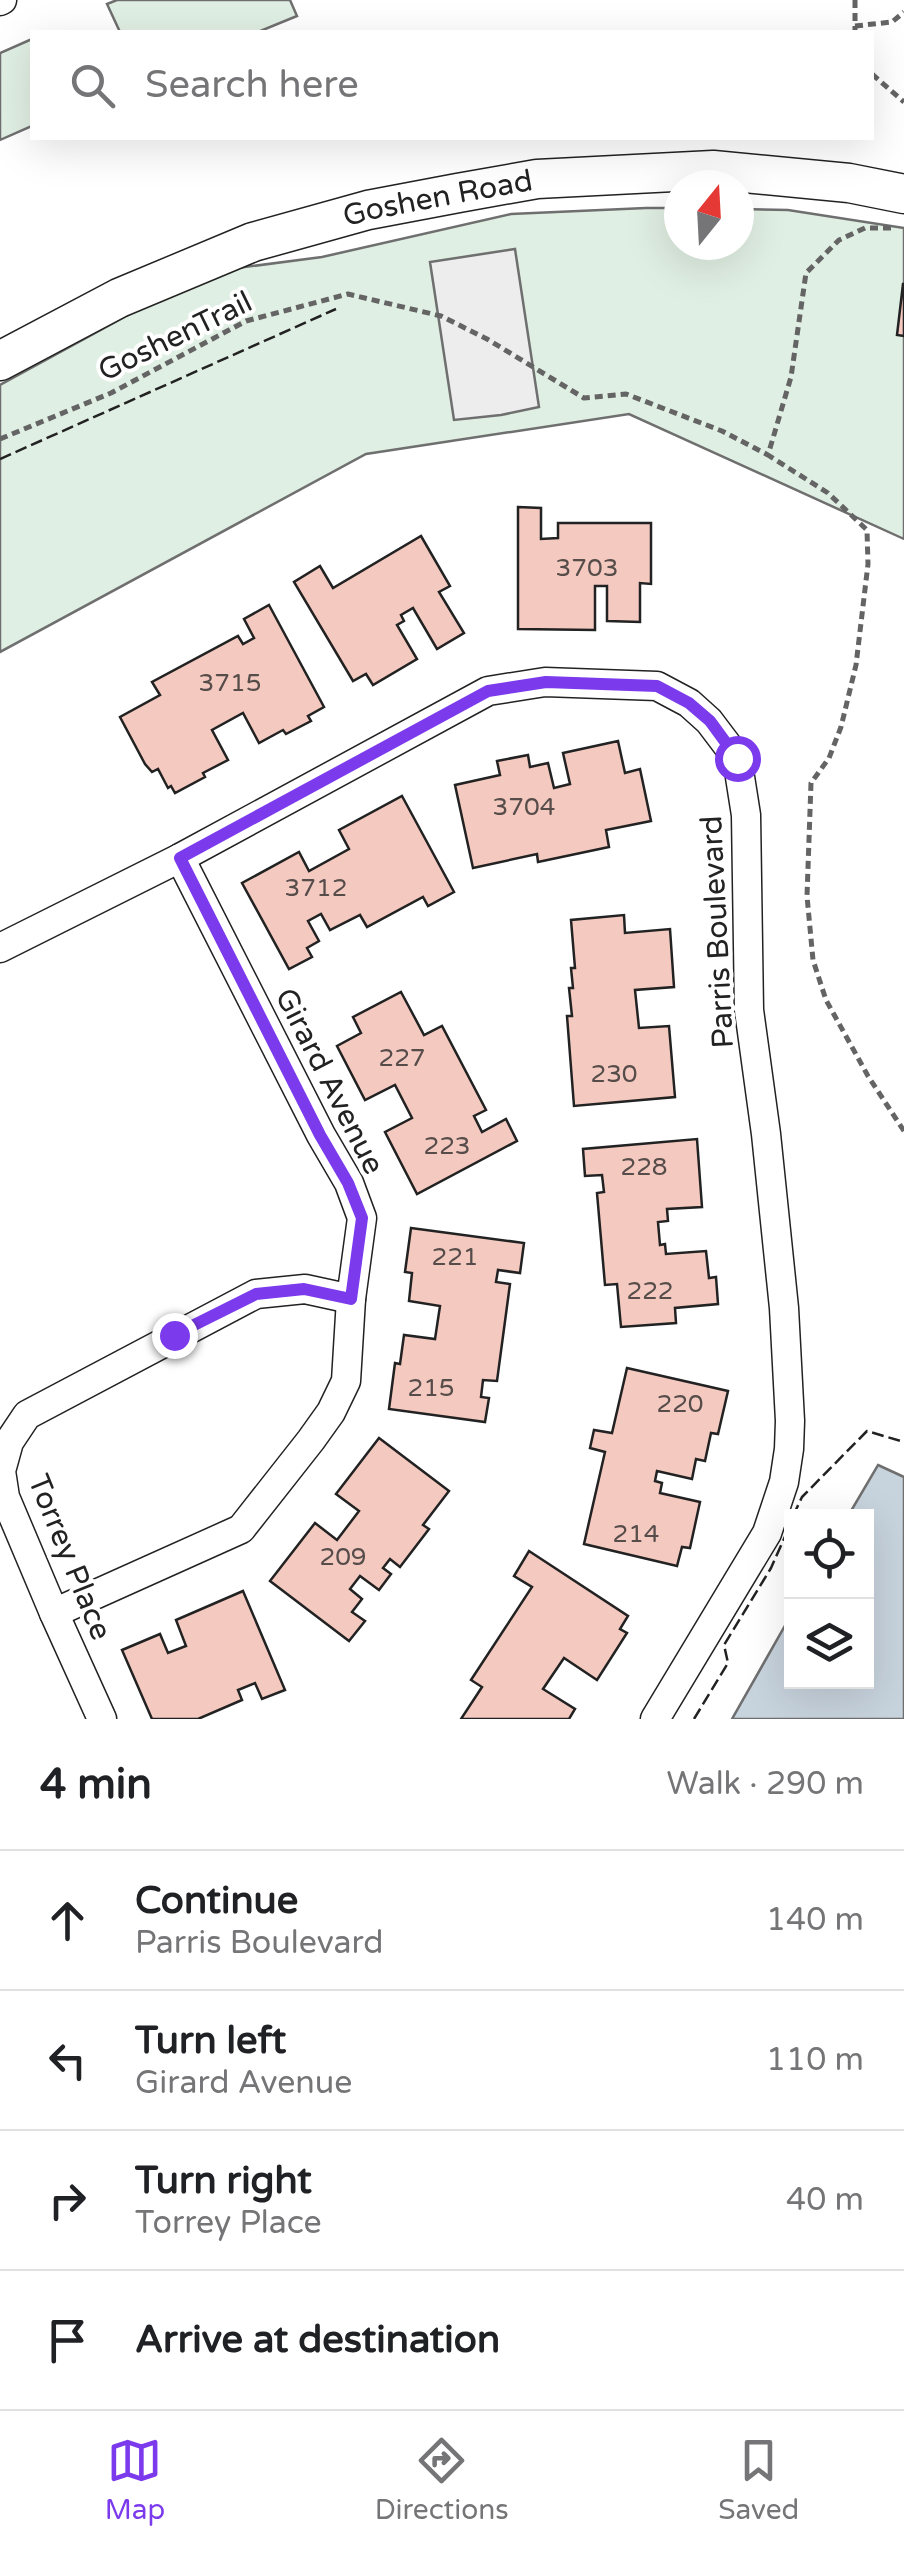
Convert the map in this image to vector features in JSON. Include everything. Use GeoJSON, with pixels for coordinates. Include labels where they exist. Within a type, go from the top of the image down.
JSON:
{"type":"FeatureCollection","features":[{"type":"Feature","properties":{"kind":"main road","name":"Goshen Road"},"geometry":{"type":"LineString","coordinates":[[0,361],[119,298],[253,242],[368,210],[440,196],[536,179],[713,170],[849,183],[904,194]]}},
{"type":"Feature","properties":{"kind":"street","name":"Parris Boulevard"},"geometry":{"type":"LineString","coordinates":[[0,948],[180,858],[488,691],[546,682],[657,686],[689,703],[710,721],[737,758],[746,815],[749,1010],[784,1308],[789,1450],[784,1482],[767,1533],[655,1719]]}},
{"type":"Feature","properties":{"kind":"street","name":"Girard Avenue"},"geometry":{"type":"LineString","coordinates":[[54,1614],[241,1529],[311,1440],[346,1381],[351,1299],[362,1218],[348,1183],[180,858]]}},
{"type":"Feature","properties":{"kind":"street","name":"Torrey Place"},"geometry":{"type":"LineString","coordinates":[[102,1719],[6,1497],[1,1471],[8,1442],[26,1415],[256,1294],[304,1289],[351,1299]]}},
{"type":"Feature","properties":{"kind":"path"},"geometry":{"type":"LineString","coordinates":[[855,0],[855,30],[892,22],[904,12]]}},
{"type":"Feature","properties":{"kind":"path"},"geometry":{"type":"LineString","coordinates":[[874,76],[904,102]]}},
{"type":"Feature","properties":{"kind":"path"},"geometry":{"type":"LineString","coordinates":[[768,456],[790,377],[806,273],[838,240],[865,228],[904,228]]}},
{"type":"Feature","properties":{"kind":"path","name":"GoshenTrail"},"geometry":{"type":"LineString","coordinates":[[0,438],[111,392],[246,321],[348,294],[441,316],[584,398],[626,394],[722,431],[828,493],[867,530],[868,564],[856,665],[842,727],[829,758],[812,783],[807,896],[812,960],[826,1000],[904,1131]]}},
{"type":"Feature","properties":{"kind":"green space"},"geometry":{"type":"Polygon","coordinates":[[[117,0],[290,0],[297,16],[263,30],[119,30],[107,4],[117,0]]]}},
{"type":"Feature","properties":{"kind":"green space"},"geometry":{"type":"Polygon","coordinates":[[[30,40],[30,127],[0,140],[0,53],[30,40]]]}},
{"type":"Feature","properties":{"kind":"green space"},"geometry":{"type":"Polygon","coordinates":[[[664,208],[664,260],[754,260],[754,209],[788,210],[904,228],[904,539],[629,414],[366,454],[0,652],[0,385],[207,272],[322,257],[511,214],[664,208]]]}},
{"type":"Feature","properties":{"kind":"shaded area"},"geometry":{"type":"Polygon","coordinates":[[[515,249],[539,407],[454,420],[430,262],[515,249]]]}},
{"type":"Feature","properties":{"kind":"shaded area"},"geometry":{"type":"Polygon","coordinates":[[[878,1465],[904,1477],[904,1719],[732,1719],[784,1627],[784,1689],[874,1689],[874,1509],[852,1509],[878,1465]]]}},
{"type":"Feature","properties":{"kind":"building"},"geometry":{"type":"Polygon","coordinates":[[[904,284],[904,336],[897,335],[904,284]]]}},
{"type":"Feature","properties":{"kind":"building"},"geometry":{"type":"Polygon","coordinates":[[[518,507],[541,508],[541,539],[558,538],[558,523],[651,523],[651,584],[640,583],[640,622],[607,621],[607,586],[595,586],[595,630],[518,629],[518,507]]]}},
{"type":"Feature","properties":{"kind":"building"},"geometry":{"type":"Polygon","coordinates":[[[421,536],[450,586],[439,592],[464,633],[437,649],[413,608],[401,615],[404,621],[397,625],[417,659],[373,685],[366,674],[353,681],[294,582],[320,566],[333,588],[421,536]]]}},
{"type":"Feature","properties":{"kind":"building"},"geometry":{"type":"Polygon","coordinates":[[[269,605],[324,707],[308,716],[311,721],[259,743],[243,713],[212,730],[228,760],[175,793],[158,769],[152,772],[145,764],[120,717],[160,695],[152,682],[238,636],[243,644],[254,638],[244,619],[269,605]]]}},
{"type":"Feature","properties":{"kind":"building"},"geometry":{"type":"Polygon","coordinates":[[[618,741],[625,773],[640,769],[651,821],[606,830],[609,847],[538,862],[537,854],[473,868],[455,785],[500,775],[497,761],[528,755],[530,767],[548,763],[554,788],[570,784],[563,753],[618,741]]]}},
{"type":"Feature","properties":{"kind":"building"},"geometry":{"type":"Polygon","coordinates":[[[402,796],[454,892],[428,906],[423,897],[367,927],[360,915],[330,930],[321,914],[308,921],[319,941],[307,948],[312,957],[289,969],[242,883],[299,852],[309,871],[349,849],[339,830],[402,796]]]}},
{"type":"Feature","properties":{"kind":"building"},"geometry":{"type":"Polygon","coordinates":[[[624,915],[625,933],[670,929],[674,987],[635,990],[639,1028],[669,1026],[675,1097],[574,1106],[567,1016],[572,1016],[569,988],[573,988],[571,968],[575,968],[571,920],[624,915]]]}},
{"type":"Feature","properties":{"kind":"building"},"geometry":{"type":"Polygon","coordinates":[[[401,992],[424,1035],[442,1026],[486,1110],[474,1116],[482,1132],[506,1119],[517,1141],[417,1194],[385,1132],[412,1118],[395,1085],[365,1100],[337,1046],[361,1033],[353,1017],[401,992]]]}},
{"type":"Feature","properties":{"kind":"building"},"geometry":{"type":"Polygon","coordinates":[[[697,1139],[702,1207],[667,1209],[668,1221],[658,1222],[660,1245],[665,1244],[666,1254],[706,1251],[709,1278],[716,1277],[718,1304],[675,1308],[676,1323],[621,1327],[617,1284],[605,1285],[597,1193],[604,1192],[602,1175],[585,1176],[583,1149],[697,1139]]]}},
{"type":"Feature","properties":{"kind":"building"},"geometry":{"type":"Polygon","coordinates":[[[411,1228],[524,1243],[520,1273],[498,1270],[496,1282],[510,1284],[497,1381],[483,1380],[481,1397],[489,1398],[485,1422],[389,1409],[395,1363],[400,1364],[404,1335],[435,1339],[440,1306],[409,1301],[412,1273],[405,1272],[411,1228]]]}},
{"type":"Feature","properties":{"kind":"building"},"geometry":{"type":"Polygon","coordinates":[[[627,1368],[728,1391],[718,1434],[711,1433],[705,1461],[696,1459],[692,1479],[657,1471],[655,1481],[662,1483],[660,1493],[700,1502],[690,1548],[682,1547],[677,1566],[584,1544],[605,1452],[590,1448],[594,1430],[612,1433],[627,1368]]]}},
{"type":"Feature","properties":{"kind":"building"},"geometry":{"type":"Polygon","coordinates":[[[379,1438],[449,1491],[423,1525],[429,1529],[400,1567],[390,1559],[383,1568],[391,1574],[379,1590],[360,1576],[350,1589],[362,1599],[352,1612],[365,1621],[349,1641],[270,1581],[315,1523],[337,1540],[359,1511],[336,1494],[379,1438]]]}},
{"type":"Feature","properties":{"kind":"building"},"geometry":{"type":"Polygon","coordinates":[[[529,1551],[628,1616],[620,1629],[627,1633],[597,1680],[564,1658],[543,1689],[575,1709],[569,1719],[461,1719],[482,1687],[471,1680],[532,1587],[514,1576],[529,1551]]]}},
{"type":"Feature","properties":{"kind":"building"},"geometry":{"type":"Polygon","coordinates":[[[243,1591],[285,1690],[262,1699],[255,1683],[238,1690],[242,1700],[198,1719],[152,1719],[122,1650],[160,1634],[168,1653],[186,1646],[176,1620],[243,1591]]]}},
{"type":"Feature","properties":{"kind":"fence"},"geometry":{"type":"LineString","coordinates":[[0,459],[336,309]]}},
{"type":"Feature","properties":{"kind":"fence"},"geometry":{"type":"LineString","coordinates":[[796,1509],[802,1497],[867,1431],[904,1442]]}},
{"type":"Feature","properties":{"kind":"fence"},"geometry":{"type":"LineString","coordinates":[[694,1719],[728,1663],[724,1645],[771,1568],[784,1539]]}},
{"type":"Feature","properties":{"kind":"route"},"geometry":{"type":"LineString","coordinates":[[174,1335],[256,1294],[304,1289],[351,1299],[362,1218],[348,1183],[180,858],[488,691],[546,682],[657,686],[689,703],[710,721],[737,758]]}}]}
